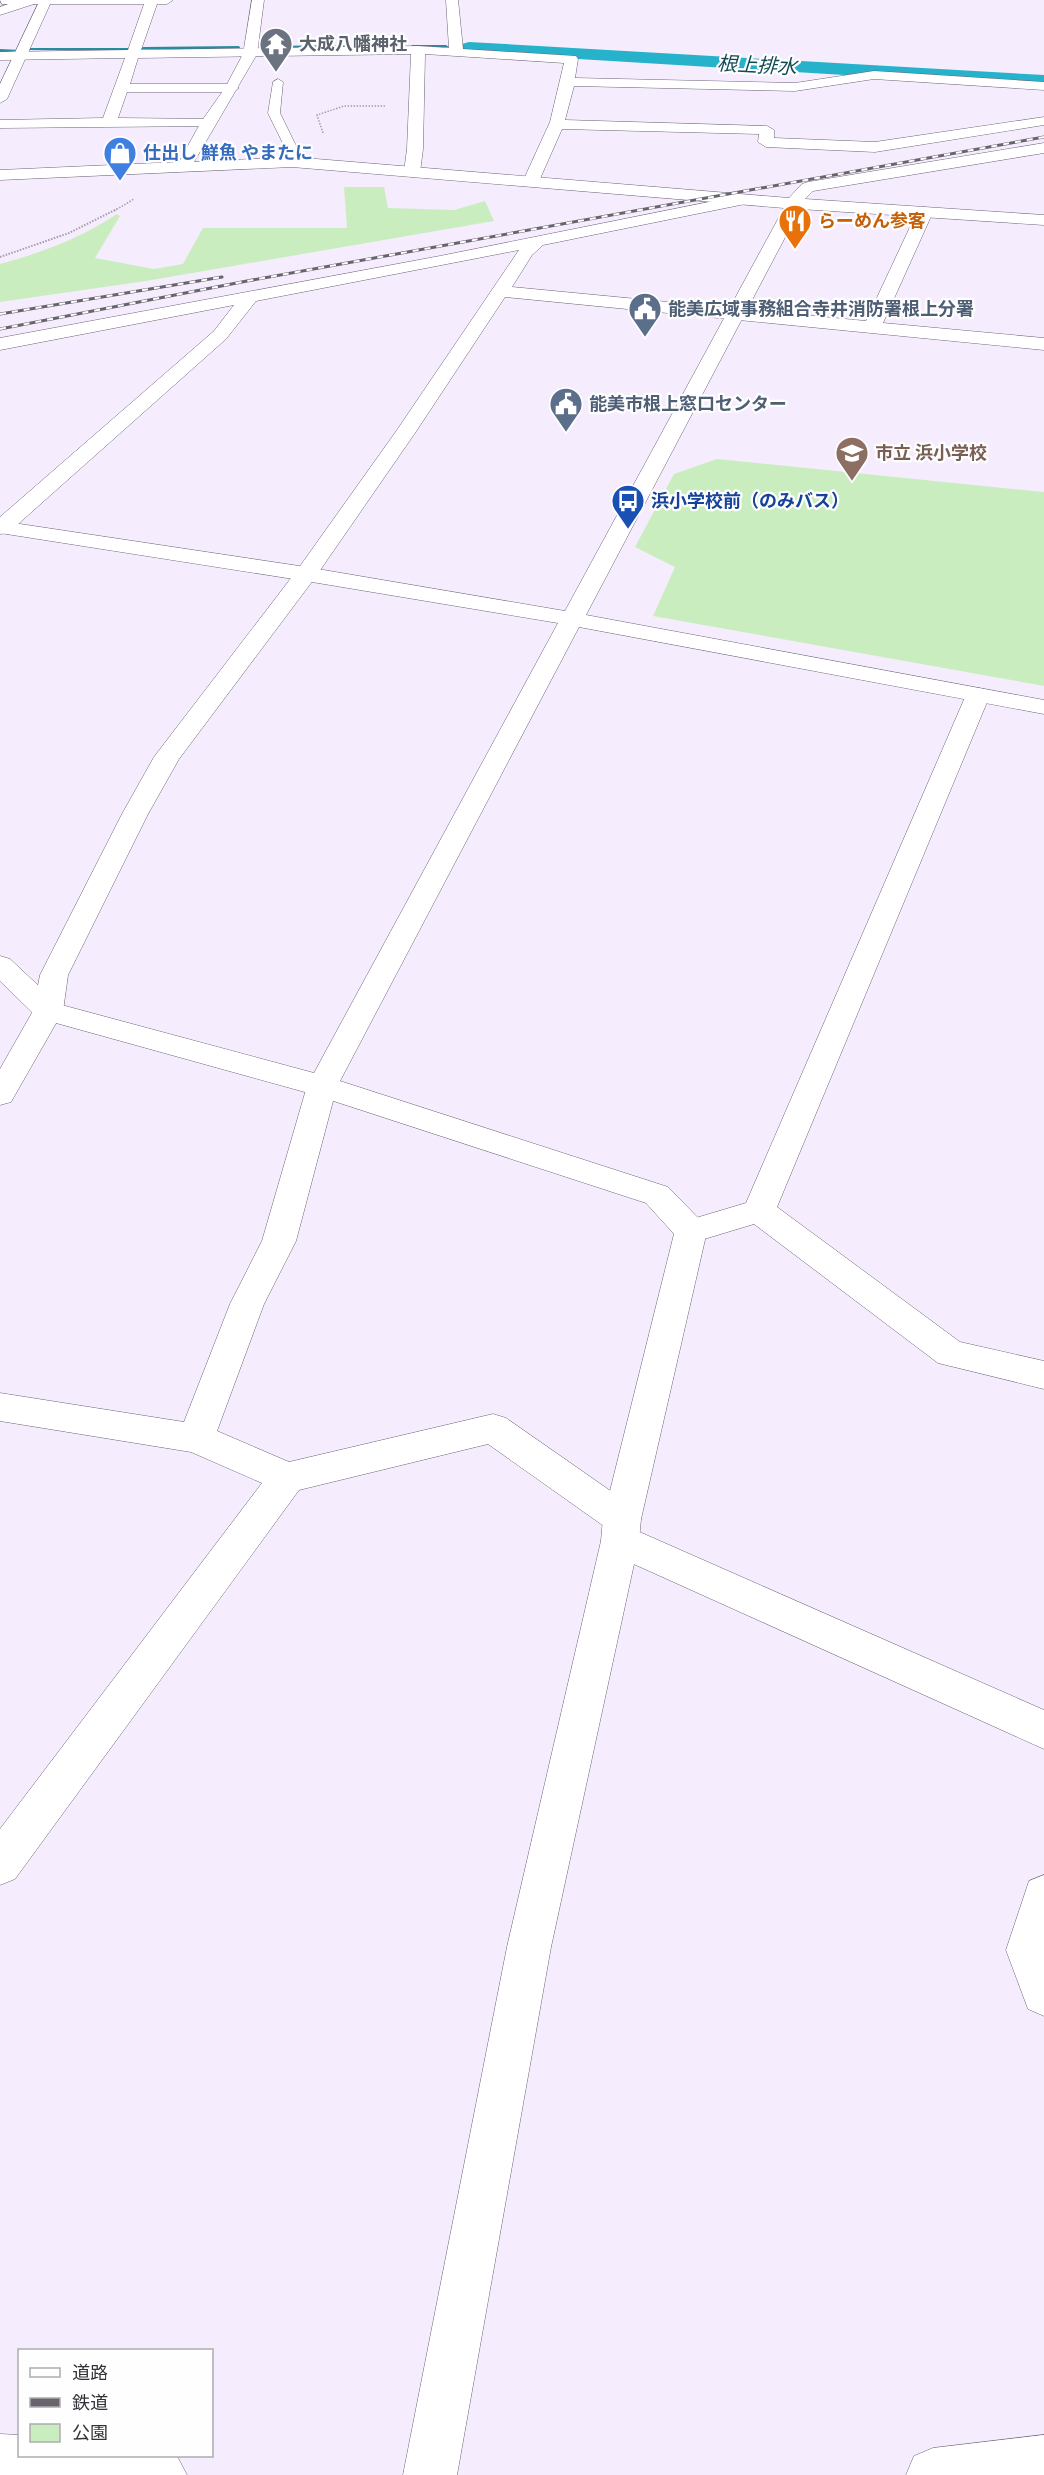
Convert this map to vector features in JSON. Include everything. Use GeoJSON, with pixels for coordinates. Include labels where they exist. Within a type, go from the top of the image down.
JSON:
{"type":"FeatureCollection","features":[{"type":"Feature","properties":{"kind":"street"},"geometry":{"type":"LineString","coordinates":[[2,0],[167,0]]}},
{"type":"Feature","properties":{"kind":"street"},"geometry":{"type":"LineString","coordinates":[[109,122],[152,0]]}},
{"type":"Feature","properties":{"kind":"street"},"geometry":{"type":"LineString","coordinates":[[185,165],[208,122],[232,88],[250,54],[258,0]]}},
{"type":"Feature","properties":{"kind":"street"},"geometry":{"type":"LineString","coordinates":[[453,0],[457,45],[455,51]]}},
{"type":"Feature","properties":{"kind":"street"},"geometry":{"type":"LineString","coordinates":[[0,11],[36,1]]}},
{"type":"Feature","properties":{"kind":"street"},"geometry":{"type":"LineString","coordinates":[[0,99],[21,56],[36,1]]}},
{"type":"Feature","properties":{"kind":"street"},"geometry":{"type":"LineString","coordinates":[[412,172],[415,149],[418,50]]}},
{"type":"Feature","properties":{"kind":"street"},"geometry":{"type":"LineString","coordinates":[[0,56],[418,50],[571,59],[569,82],[558,124],[531,181]]}},
{"type":"Feature","properties":{"kind":"street"},"geometry":{"type":"LineString","coordinates":[[569,82],[795,87],[874,75],[1044,86]]}},
{"type":"Feature","properties":{"kind":"street"},"geometry":{"type":"LineString","coordinates":[[120,88],[232,88]]}},
{"type":"Feature","properties":{"kind":"street"},"geometry":{"type":"LineString","coordinates":[[558,124],[767,130],[766,142],[875,147],[1044,121]]}},
{"type":"Feature","properties":{"kind":"street"},"geometry":{"type":"LineString","coordinates":[[0,124],[208,122]]}},
{"type":"Feature","properties":{"kind":"street"},"geometry":{"type":"LineString","coordinates":[[196,1438],[247,1304],[279,1241],[322,1086],[573,619],[733,314],[799,195],[808,187],[1044,148]]}},
{"type":"Feature","properties":{"kind":"street"},"geometry":{"type":"LineString","coordinates":[[0,176],[185,165],[298,162],[795,204],[1044,220]]}},
{"type":"Feature","properties":{"kind":"street"},"geometry":{"type":"LineString","coordinates":[[0,344],[440,261],[744,200]]}},
{"type":"Feature","properties":{"kind":"street"},"geometry":{"type":"LineString","coordinates":[[872,327],[925,213]]}},
{"type":"Feature","properties":{"kind":"street"},"geometry":{"type":"LineString","coordinates":[[0,1095],[48,1011],[54,975],[135,814],[167,757],[306,574],[502,291],[526,252],[539,240]]}},
{"type":"Feature","properties":{"kind":"street"},"geometry":{"type":"LineString","coordinates":[[502,291],[1044,344]]}},
{"type":"Feature","properties":{"kind":"street"},"geometry":{"type":"LineString","coordinates":[[0,527],[220,335],[250,297]]}},
{"type":"Feature","properties":{"kind":"street"},"geometry":{"type":"LineString","coordinates":[[0,527],[306,574],[573,619],[1044,707]]}},
{"type":"Feature","properties":{"kind":"street"},"geometry":{"type":"LineString","coordinates":[[759,1211],[978,694]]}},
{"type":"Feature","properties":{"kind":"street"},"geometry":{"type":"LineString","coordinates":[[0,965],[48,1011],[322,1086],[657,1195],[691,1231]]}},
{"type":"Feature","properties":{"kind":"street"},"geometry":{"type":"LineString","coordinates":[[691,1231],[759,1211]]}},
{"type":"Feature","properties":{"kind":"street"},"geometry":{"type":"LineString","coordinates":[[759,1211],[950,1353],[1044,1376]]}},
{"type":"Feature","properties":{"kind":"street"},"geometry":{"type":"LineString","coordinates":[[430,2475],[529,1947],[621,1530],[691,1231]]}},
{"type":"Feature","properties":{"kind":"street"},"geometry":{"type":"LineString","coordinates":[[0,1407],[196,1438],[287,1478],[493,1428],[621,1530],[1044,1730]]}},
{"type":"Feature","properties":{"kind":"street"},"geometry":{"type":"LineString","coordinates":[[0,1864],[287,1478]]}},
{"type":"Feature","properties":{"kind":"street"},"geometry":{"type":"LineString","coordinates":[[1044,1896],[1028,1950],[1044,1993]]}},
{"type":"Feature","properties":{"kind":"street"},"geometry":{"type":"LineString","coordinates":[[0,2460],[160,2475]]}},
{"type":"Feature","properties":{"kind":"street"},"geometry":{"type":"LineString","coordinates":[[933,2475],[1044,2461]]}},
{"type":"Feature","properties":{"kind":"lane"},"geometry":{"type":"LineString","coordinates":[[278,82],[274,113],[298,162]]}},
{"type":"Feature","properties":{"kind":"path"},"geometry":{"type":"LineString","coordinates":[[323,133],[317,115],[344,106],[416,105]]}},
{"type":"Feature","properties":{"kind":"path"},"geometry":{"type":"LineString","coordinates":[[0,257],[40,245],[100,220],[135,198],[168,167]]}},
{"type":"Feature","properties":{"kind":"green space"},"geometry":{"type":"Polygon","coordinates":[[[344,187],[384,187],[388,208],[454,210],[485,201],[494,221],[146,281],[0,302],[0,264],[60,244],[117,214],[120,216],[95,258],[154,269],[183,264],[203,228],[347,228],[344,187]]]}},
{"type":"Feature","properties":{"kind":"green space"},"geometry":{"type":"Polygon","coordinates":[[[717,459],[1044,492],[1044,686],[653,616],[675,567],[635,547],[674,474],[717,459]]]}},
{"type":"Feature","properties":{"kind":"waterway"},"geometry":{"type":"LineString","coordinates":[[262,48],[360,47]]}},
{"type":"Feature","properties":{"kind":"waterway"},"geometry":{"type":"LineString","coordinates":[[412,47],[446,47]]}},
{"type":"Feature","properties":{"kind":"waterway"},"geometry":{"type":"LineString","coordinates":[[143,49],[239,48]]}},
{"type":"Feature","properties":{"kind":"waterway","name":"根上排水"},"geometry":{"type":"LineString","coordinates":[[469,48],[1044,81]]}},
{"type":"Feature","properties":{"kind":"waterway"},"geometry":{"type":"LineString","coordinates":[[0,51],[17,50]]}},
{"type":"Feature","properties":{"kind":"waterway"},"geometry":{"type":"LineString","coordinates":[[29,50],[128,50]]}},
{"type":"Feature","properties":{"kind":"railway"},"geometry":{"type":"LineString","coordinates":[[0,329],[247,281],[1044,137]]}},
{"type":"Feature","properties":{"kind":"railway"},"geometry":{"type":"LineString","coordinates":[[0,314],[222,277]]}},
{"type":"Feature","properties":{"kind":"place","name":"大成八幡神社"},"geometry":{"type":"Point","coordinates":[276,73]}},
{"type":"Feature","properties":{"kind":"place","name":"仕出し 鮮魚 やまたに"},"geometry":{"type":"Point","coordinates":[120,182]}},
{"type":"Feature","properties":{"kind":"place","name":"らーめん参客"},"geometry":{"type":"Point","coordinates":[795,250]}},
{"type":"Feature","properties":{"kind":"place","name":"能美広域事務組合寺井消防署根上分署"},"geometry":{"type":"Point","coordinates":[645,338]}},
{"type":"Feature","properties":{"kind":"place","name":"能美市根上窓口センター"},"geometry":{"type":"Point","coordinates":[566,433]}},
{"type":"Feature","properties":{"kind":"place","name":"市立 浜小学校"},"geometry":{"type":"Point","coordinates":[852,482]}},
{"type":"Feature","properties":{"kind":"place","name":"浜小学校前（のみバス）"},"geometry":{"type":"Point","coordinates":[628,530]}}]}
